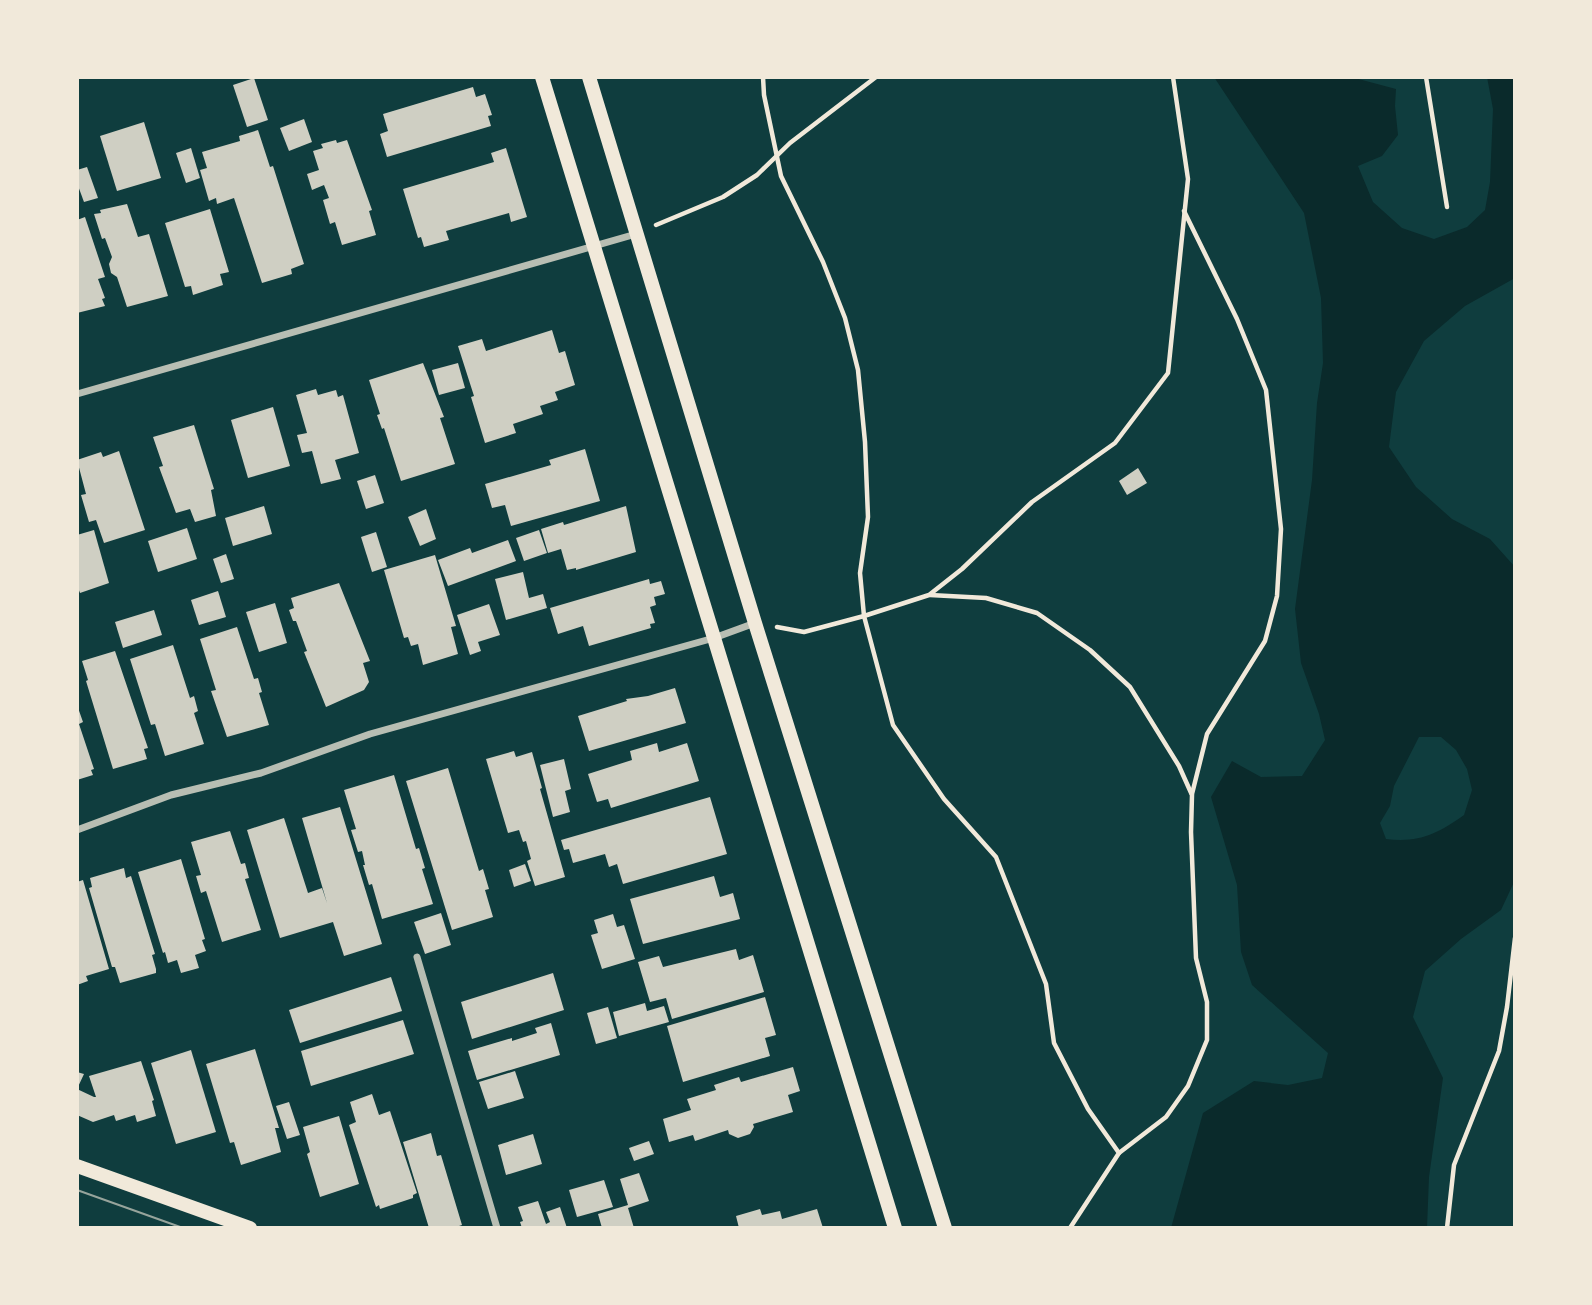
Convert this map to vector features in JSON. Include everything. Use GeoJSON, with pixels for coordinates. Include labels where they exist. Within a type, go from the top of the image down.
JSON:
{"type":"FeatureCollection","features":[{"type":"Feature","properties":{"kind":"main road"},"geometry":{"type":"LineString","coordinates":[[542,77],[895,1228]]}},
{"type":"Feature","properties":{"kind":"main road"},"geometry":{"type":"LineString","coordinates":[[589,77],[755,623],[945,1228]]}},
{"type":"Feature","properties":{"kind":"main road"},"geometry":{"type":"LineString","coordinates":[[77,1166],[250,1228]]}},
{"type":"Feature","properties":{"kind":"street"},"geometry":{"type":"LineString","coordinates":[[77,394],[636,234]]}},
{"type":"Feature","properties":{"kind":"street"},"geometry":{"type":"LineString","coordinates":[[77,830],[171,796],[261,773],[370,734],[713,638],[755,623]]}},
{"type":"Feature","properties":{"kind":"street"},"geometry":{"type":"LineString","coordinates":[[417,957],[497,1228]]}},
{"type":"Feature","properties":{"kind":"path"},"geometry":{"type":"LineString","coordinates":[[763,77],[764,95],[781,176],[823,262],[845,318],[858,370],[868,517],[860,573],[864,616],[893,725],[944,799],[996,857],[1046,984],[1054,1043],[1088,1110],[1119,1153]]}},
{"type":"Feature","properties":{"kind":"path"},"geometry":{"type":"LineString","coordinates":[[636,234],[723,197],[757,175],[790,142],[876,77]]}},
{"type":"Feature","properties":{"kind":"path"},"geometry":{"type":"LineString","coordinates":[[755,623],[804,632],[929,595],[962,569],[1032,502],[1115,443],[1168,373],[1188,179],[1173,77]]}},
{"type":"Feature","properties":{"kind":"path"},"geometry":{"type":"LineString","coordinates":[[1426,77],[1447,207]]}},
{"type":"Feature","properties":{"kind":"path"},"geometry":{"type":"LineString","coordinates":[[1070,1228],[1119,1153],[1166,1116],[1188,1086],[1207,1040],[1207,1002],[1196,958],[1192,795],[1207,734],[1265,641],[1277,596],[1281,529],[1266,390],[1237,318],[1184,211]]}},
{"type":"Feature","properties":{"kind":"path"},"geometry":{"type":"LineString","coordinates":[[929,595],[986,598],[1037,613],[1090,650],[1130,687],[1179,766],[1192,795]]}},
{"type":"Feature","properties":{"kind":"path"},"geometry":{"type":"LineString","coordinates":[[1447,1228],[1454,1165],[1499,1051],[1515,938]]}},
{"type":"Feature","properties":{"kind":"water"},"geometry":{"type":"Polygon","coordinates":[[[1214,77],[1351,77],[1396,89],[1398,135],[1382,156],[1358,166],[1373,202],[1402,228],[1434,239],[1467,227],[1485,210],[1490,182],[1493,109],[1487,77],[1515,77],[1515,278],[1465,306],[1424,341],[1396,392],[1389,447],[1416,487],[1452,519],[1490,539],[1515,567],[1515,880],[1501,910],[1461,939],[1425,971],[1413,1017],[1443,1078],[1429,1177],[1427,1228],[1171,1228],[1203,1113],[1254,1081],[1288,1085],[1322,1078],[1328,1053],[1252,985],[1241,952],[1237,885],[1211,797],[1232,761],[1261,777],[1302,776],[1325,740],[1301,663],[1295,609],[1312,480],[1317,403],[1323,363],[1321,298],[1304,213],[1214,77]],[[1419,737],[1394,786],[1390,806],[1380,823],[1386,839],[1408,840],[1427,836],[1464,815],[1472,790],[1467,769],[1456,750],[1441,737],[1419,737]]]}},
{"type":"Feature","properties":{"kind":"building"},"geometry":{"type":"Polygon","coordinates":[[[254,78],[268,120],[247,127],[233,85],[254,78]]]}},
{"type":"Feature","properties":{"kind":"building"},"geometry":{"type":"Polygon","coordinates":[[[473,87],[476,97],[485,94],[492,115],[488,116],[491,126],[387,157],[380,134],[388,131],[383,114],[473,87]]]}},
{"type":"Feature","properties":{"kind":"building"},"geometry":{"type":"Polygon","coordinates":[[[304,119],[312,142],[289,151],[280,128],[304,119]]]}},
{"type":"Feature","properties":{"kind":"building"},"geometry":{"type":"Polygon","coordinates":[[[144,122],[161,178],[117,191],[100,136],[144,122]]]}},
{"type":"Feature","properties":{"kind":"building"},"geometry":{"type":"Polygon","coordinates":[[[258,130],[270,167],[273,166],[304,264],[291,269],[292,274],[262,283],[234,198],[217,204],[216,198],[209,201],[200,170],[207,168],[202,152],[240,141],[239,136],[258,130]]]}},
{"type":"Feature","properties":{"kind":"building"},"geometry":{"type":"Polygon","coordinates":[[[336,140],[337,143],[347,140],[372,210],[369,211],[376,235],[342,245],[335,222],[330,224],[323,200],[329,198],[324,185],[312,190],[307,174],[319,170],[313,151],[323,148],[321,144],[336,140]]]}},
{"type":"Feature","properties":{"kind":"building"},"geometry":{"type":"Polygon","coordinates":[[[191,148],[200,178],[186,183],[176,153],[191,148]]]}},
{"type":"Feature","properties":{"kind":"building"},"geometry":{"type":"Polygon","coordinates":[[[506,148],[527,217],[511,222],[509,213],[446,231],[449,240],[424,247],[421,237],[418,238],[403,189],[494,162],[491,153],[506,148]]]}},
{"type":"Feature","properties":{"kind":"building"},"geometry":{"type":"Polygon","coordinates":[[[87,167],[98,198],[84,202],[77,183],[77,170],[87,167]]]}},
{"type":"Feature","properties":{"kind":"building"},"geometry":{"type":"Polygon","coordinates":[[[127,204],[138,237],[149,234],[168,296],[127,307],[117,277],[111,273],[109,264],[112,257],[105,238],[102,239],[94,214],[127,204]]]}},
{"type":"Feature","properties":{"kind":"building"},"geometry":{"type":"Polygon","coordinates":[[[210,209],[229,272],[220,274],[223,285],[193,295],[191,286],[185,287],[165,223],[210,209]]]}},
{"type":"Feature","properties":{"kind":"building"},"geometry":{"type":"Polygon","coordinates":[[[85,217],[105,277],[98,279],[105,306],[77,313],[77,220],[85,217]]]}},
{"type":"Feature","properties":{"kind":"building"},"geometry":{"type":"Polygon","coordinates":[[[552,330],[559,353],[565,351],[575,385],[555,392],[558,400],[540,406],[543,414],[513,424],[516,433],[485,443],[458,346],[482,339],[486,351],[552,330]]]}},
{"type":"Feature","properties":{"kind":"building"},"geometry":{"type":"Polygon","coordinates":[[[423,363],[444,417],[440,418],[455,464],[401,481],[384,428],[382,429],[377,415],[380,414],[369,380],[423,363]]]}},
{"type":"Feature","properties":{"kind":"building"},"geometry":{"type":"Polygon","coordinates":[[[458,363],[465,388],[439,395],[432,370],[458,363]]]}},
{"type":"Feature","properties":{"kind":"building"},"geometry":{"type":"Polygon","coordinates":[[[316,389],[318,395],[336,390],[338,397],[343,395],[359,453],[335,460],[341,479],[321,484],[312,451],[302,453],[297,435],[307,433],[296,395],[316,389]]]}},
{"type":"Feature","properties":{"kind":"building"},"geometry":{"type":"Polygon","coordinates":[[[273,407],[290,466],[248,478],[231,420],[273,407]]]}},
{"type":"Feature","properties":{"kind":"building"},"geometry":{"type":"Polygon","coordinates":[[[194,425],[214,489],[211,490],[216,516],[195,522],[190,509],[176,513],[159,467],[163,466],[153,437],[194,425]]]}},
{"type":"Feature","properties":{"kind":"building"},"geometry":{"type":"Polygon","coordinates":[[[585,449],[600,501],[511,526],[505,505],[492,508],[485,484],[551,465],[549,460],[585,449]]]}},
{"type":"Feature","properties":{"kind":"building"},"geometry":{"type":"Polygon","coordinates":[[[119,451],[145,530],[104,543],[96,520],[89,522],[81,495],[86,494],[77,460],[101,452],[103,457],[119,451]]]}},
{"type":"Feature","properties":{"kind":"building"},"geometry":{"type":"Polygon","coordinates":[[[1138,468],[1147,483],[1127,495],[1119,481],[1138,468]]]}},
{"type":"Feature","properties":{"kind":"building"},"geometry":{"type":"Polygon","coordinates":[[[375,475],[384,503],[366,509],[357,481],[375,475]]]}},
{"type":"Feature","properties":{"kind":"building"},"geometry":{"type":"Polygon","coordinates":[[[264,506],[272,534],[233,546],[225,518],[264,506]]]}},
{"type":"Feature","properties":{"kind":"building"},"geometry":{"type":"Polygon","coordinates":[[[626,506],[636,552],[576,570],[567,570],[561,549],[548,553],[541,529],[563,522],[564,525],[626,506]]]}},
{"type":"Feature","properties":{"kind":"building"},"geometry":{"type":"Polygon","coordinates":[[[426,509],[436,539],[420,546],[408,517],[426,509]]]}},
{"type":"Feature","properties":{"kind":"building"},"geometry":{"type":"Polygon","coordinates":[[[187,528],[197,559],[158,572],[148,541],[187,528]]]}},
{"type":"Feature","properties":{"kind":"building"},"geometry":{"type":"Polygon","coordinates":[[[94,530],[109,583],[80,593],[77,585],[77,535],[94,530]]]}},
{"type":"Feature","properties":{"kind":"building"},"geometry":{"type":"Polygon","coordinates":[[[539,530],[547,553],[524,561],[516,538],[539,530]]]}},
{"type":"Feature","properties":{"kind":"building"},"geometry":{"type":"Polygon","coordinates":[[[376,532],[387,567],[372,572],[361,537],[376,532]]]}},
{"type":"Feature","properties":{"kind":"building"},"geometry":{"type":"Polygon","coordinates":[[[508,540],[516,561],[448,586],[438,560],[470,548],[472,553],[508,540]]]}},
{"type":"Feature","properties":{"kind":"building"},"geometry":{"type":"Polygon","coordinates":[[[226,554],[234,579],[221,583],[213,559],[226,554]]]}},
{"type":"Feature","properties":{"kind":"building"},"geometry":{"type":"Polygon","coordinates":[[[435,555],[456,626],[451,627],[458,654],[423,665],[418,644],[411,646],[408,637],[404,638],[384,570],[435,555]]]}},
{"type":"Feature","properties":{"kind":"building"},"geometry":{"type":"Polygon","coordinates":[[[523,572],[529,598],[543,594],[547,608],[506,620],[495,579],[523,572]]]}},
{"type":"Feature","properties":{"kind":"building"},"geometry":{"type":"Polygon","coordinates":[[[649,579],[650,584],[661,581],[665,594],[654,597],[656,605],[650,607],[655,623],[650,624],[651,628],[589,646],[583,626],[558,634],[550,608],[649,579]]]}},
{"type":"Feature","properties":{"kind":"building"},"geometry":{"type":"Polygon","coordinates":[[[339,583],[370,661],[363,663],[369,682],[364,690],[326,707],[304,652],[307,651],[296,621],[293,621],[289,610],[294,608],[291,598],[339,583]]]}},
{"type":"Feature","properties":{"kind":"building"},"geometry":{"type":"Polygon","coordinates":[[[218,591],[226,617],[199,625],[191,600],[218,591]]]}},
{"type":"Feature","properties":{"kind":"building"},"geometry":{"type":"Polygon","coordinates":[[[275,603],[287,643],[259,652],[246,612],[275,603]]]}},
{"type":"Feature","properties":{"kind":"building"},"geometry":{"type":"Polygon","coordinates":[[[489,604],[500,635],[478,642],[481,651],[470,655],[457,615],[489,604]]]}},
{"type":"Feature","properties":{"kind":"building"},"geometry":{"type":"Polygon","coordinates":[[[154,610],[162,635],[123,648],[115,622],[154,610]]]}},
{"type":"Feature","properties":{"kind":"building"},"geometry":{"type":"Polygon","coordinates":[[[237,627],[254,679],[258,678],[262,692],[259,693],[269,725],[227,737],[211,691],[216,690],[200,639],[237,627]]]}},
{"type":"Feature","properties":{"kind":"building"},"geometry":{"type":"Polygon","coordinates":[[[173,645],[190,698],[194,696],[198,711],[194,713],[204,744],[165,756],[155,724],[151,725],[130,659],[173,645]]]}},
{"type":"Feature","properties":{"kind":"building"},"geometry":{"type":"Polygon","coordinates":[[[115,651],[148,748],[144,749],[147,759],[113,769],[82,661],[115,651]]]}},
{"type":"Feature","properties":{"kind":"building"},"geometry":{"type":"Polygon","coordinates":[[[675,688],[686,723],[589,751],[578,716],[627,701],[626,699],[675,688]]]}},
{"type":"Feature","properties":{"kind":"building"},"geometry":{"type":"Polygon","coordinates":[[[77,705],[83,722],[79,724],[94,769],[91,770],[93,775],[77,780],[77,705]]]}},
{"type":"Feature","properties":{"kind":"building"},"geometry":{"type":"Polygon","coordinates":[[[657,743],[659,752],[687,743],[699,781],[611,808],[608,799],[597,802],[588,774],[632,760],[630,751],[657,743]]]}},
{"type":"Feature","properties":{"kind":"building"},"geometry":{"type":"Polygon","coordinates":[[[514,751],[516,757],[532,752],[565,877],[535,886],[527,861],[531,859],[526,841],[523,842],[519,830],[508,833],[486,759],[514,751]]]}},
{"type":"Feature","properties":{"kind":"building"},"geometry":{"type":"Polygon","coordinates":[[[564,759],[571,789],[565,791],[570,812],[553,817],[540,765],[564,759]]]}},
{"type":"Feature","properties":{"kind":"building"},"geometry":{"type":"Polygon","coordinates":[[[448,768],[479,871],[483,869],[489,889],[485,890],[493,917],[452,930],[406,781],[448,768]]]}},
{"type":"Feature","properties":{"kind":"building"},"geometry":{"type":"Polygon","coordinates":[[[394,775],[416,849],[419,848],[425,868],[422,869],[433,904],[382,919],[372,884],[369,885],[363,865],[362,851],[358,852],[351,830],[356,829],[344,790],[394,775]]]}},
{"type":"Feature","properties":{"kind":"building"},"geometry":{"type":"Polygon","coordinates":[[[710,797],[727,854],[623,884],[617,864],[609,867],[605,854],[573,863],[569,849],[564,850],[561,840],[710,797]]]}},
{"type":"Feature","properties":{"kind":"building"},"geometry":{"type":"Polygon","coordinates":[[[340,807],[382,944],[344,956],[333,922],[280,938],[247,830],[284,818],[308,893],[322,888],[327,903],[302,818],[340,807]]]}},
{"type":"Feature","properties":{"kind":"building"},"geometry":{"type":"Polygon","coordinates":[[[230,831],[241,864],[245,863],[249,878],[245,879],[261,930],[222,942],[206,891],[201,893],[196,876],[201,875],[191,842],[230,831]]]}},
{"type":"Feature","properties":{"kind":"building"},"geometry":{"type":"Polygon","coordinates":[[[181,859],[205,939],[202,940],[206,951],[195,955],[199,968],[181,973],[177,960],[168,963],[165,952],[163,953],[138,872],[181,859]]]}},
{"type":"Feature","properties":{"kind":"building"},"geometry":{"type":"Polygon","coordinates":[[[525,864],[531,881],[514,887],[509,870],[525,864]]]}},
{"type":"Feature","properties":{"kind":"building"},"geometry":{"type":"Polygon","coordinates":[[[124,868],[126,878],[131,876],[155,954],[152,955],[156,973],[120,983],[115,967],[112,967],[89,888],[92,887],[90,878],[124,868]]]}},
{"type":"Feature","properties":{"kind":"building"},"geometry":{"type":"Polygon","coordinates":[[[714,876],[720,897],[733,893],[740,919],[643,944],[630,899],[714,876]]]}},
{"type":"Feature","properties":{"kind":"building"},"geometry":{"type":"Polygon","coordinates":[[[83,880],[109,969],[86,976],[88,981],[77,985],[77,882],[83,880]]]}},
{"type":"Feature","properties":{"kind":"building"},"geometry":{"type":"Polygon","coordinates":[[[441,913],[451,945],[425,954],[414,922],[441,913]]]}},
{"type":"Feature","properties":{"kind":"building"},"geometry":{"type":"Polygon","coordinates":[[[613,914],[617,927],[624,925],[635,959],[602,969],[591,935],[598,933],[594,920],[613,914]]]}},
{"type":"Feature","properties":{"kind":"building"},"geometry":{"type":"Polygon","coordinates":[[[736,949],[739,960],[753,955],[764,992],[672,1019],[666,998],[650,1002],[638,962],[659,956],[663,967],[736,949]]]}},
{"type":"Feature","properties":{"kind":"building"},"geometry":{"type":"Polygon","coordinates":[[[553,973],[564,1010],[472,1039],[461,1002],[553,973]]]}},
{"type":"Feature","properties":{"kind":"building"},"geometry":{"type":"Polygon","coordinates":[[[391,977],[402,1011],[300,1043],[289,1010],[391,977]]]}},
{"type":"Feature","properties":{"kind":"building"},"geometry":{"type":"Polygon","coordinates":[[[765,997],[776,1035],[765,1038],[770,1056],[683,1082],[667,1026],[765,997]]]}},
{"type":"Feature","properties":{"kind":"building"},"geometry":{"type":"Polygon","coordinates":[[[645,1003],[647,1011],[664,1006],[669,1022],[619,1036],[613,1012],[645,1003]]]}},
{"type":"Feature","properties":{"kind":"building"},"geometry":{"type":"Polygon","coordinates":[[[608,1007],[617,1038],[596,1044],[587,1013],[608,1007]]]}},
{"type":"Feature","properties":{"kind":"building"},"geometry":{"type":"Polygon","coordinates":[[[403,1020],[414,1054],[311,1086],[301,1051],[403,1020]]]}},
{"type":"Feature","properties":{"kind":"building"},"geometry":{"type":"Polygon","coordinates":[[[551,1023],[560,1055],[477,1080],[468,1051],[537,1033],[535,1028],[551,1023]]]}},
{"type":"Feature","properties":{"kind":"building"},"geometry":{"type":"Polygon","coordinates":[[[255,1049],[279,1128],[275,1128],[281,1152],[241,1165],[234,1142],[230,1143],[206,1064],[255,1049]]]}},
{"type":"Feature","properties":{"kind":"building"},"geometry":{"type":"Polygon","coordinates":[[[191,1050],[216,1132],[176,1144],[151,1063],[191,1050]]]}},
{"type":"Feature","properties":{"kind":"building"},"geometry":{"type":"Polygon","coordinates":[[[141,1061],[154,1100],[152,1101],[156,1116],[137,1122],[135,1115],[116,1121],[114,1115],[93,1122],[77,1115],[77,1089],[96,1097],[89,1076],[141,1061]]]}},
{"type":"Feature","properties":{"kind":"building"},"geometry":{"type":"Polygon","coordinates":[[[793,1067],[800,1091],[788,1095],[793,1112],[753,1124],[750,1134],[738,1138],[729,1134],[728,1130],[695,1141],[693,1135],[669,1142],[663,1119],[691,1110],[687,1099],[716,1090],[714,1085],[739,1077],[741,1082],[793,1067]]]}},
{"type":"Feature","properties":{"kind":"building"},"geometry":{"type":"Polygon","coordinates":[[[515,1071],[524,1098],[488,1109],[479,1082],[515,1071]]]}},
{"type":"Feature","properties":{"kind":"building"},"geometry":{"type":"Polygon","coordinates":[[[77,1072],[84,1074],[77,1089],[77,1072]]]}},
{"type":"Feature","properties":{"kind":"building"},"geometry":{"type":"Polygon","coordinates":[[[372,1094],[379,1115],[390,1111],[417,1193],[413,1198],[380,1209],[379,1205],[376,1207],[349,1125],[356,1122],[350,1102],[372,1094]]]}},
{"type":"Feature","properties":{"kind":"building"},"geometry":{"type":"Polygon","coordinates":[[[289,1102],[300,1135],[287,1139],[276,1106],[289,1102]]]}},
{"type":"Feature","properties":{"kind":"building"},"geometry":{"type":"Polygon","coordinates":[[[339,1116],[359,1184],[320,1197],[307,1154],[310,1152],[303,1127],[339,1116]]]}},
{"type":"Feature","properties":{"kind":"building"},"geometry":{"type":"Polygon","coordinates":[[[431,1133],[437,1156],[441,1155],[462,1225],[453,1228],[429,1228],[403,1142],[431,1133]]]}},
{"type":"Feature","properties":{"kind":"building"},"geometry":{"type":"Polygon","coordinates":[[[533,1134],[542,1164],[506,1175],[498,1145],[533,1134]]]}},
{"type":"Feature","properties":{"kind":"building"},"geometry":{"type":"Polygon","coordinates":[[[649,1141],[654,1154],[634,1161],[629,1148],[649,1141]]]}},
{"type":"Feature","properties":{"kind":"building"},"geometry":{"type":"Polygon","coordinates":[[[639,1173],[649,1201],[628,1208],[634,1228],[602,1228],[598,1214],[628,1205],[620,1179],[639,1173]]]}},
{"type":"Feature","properties":{"kind":"building"},"geometry":{"type":"Polygon","coordinates":[[[604,1180],[613,1207],[577,1217],[569,1190],[604,1180]]]}},
{"type":"Feature","properties":{"kind":"building"},"geometry":{"type":"Polygon","coordinates":[[[538,1201],[546,1224],[550,1222],[546,1212],[560,1207],[567,1228],[522,1228],[520,1222],[523,1221],[518,1207],[538,1201]]]}},
{"type":"Feature","properties":{"kind":"building"},"geometry":{"type":"Polygon","coordinates":[[[760,1209],[762,1215],[780,1211],[782,1219],[817,1209],[823,1228],[739,1228],[736,1216],[760,1209]]]}},
{"type":"Feature","properties":{"kind":"tram line"},"geometry":{"type":"LineString","coordinates":[[77,1190],[183,1228]]}}]}
